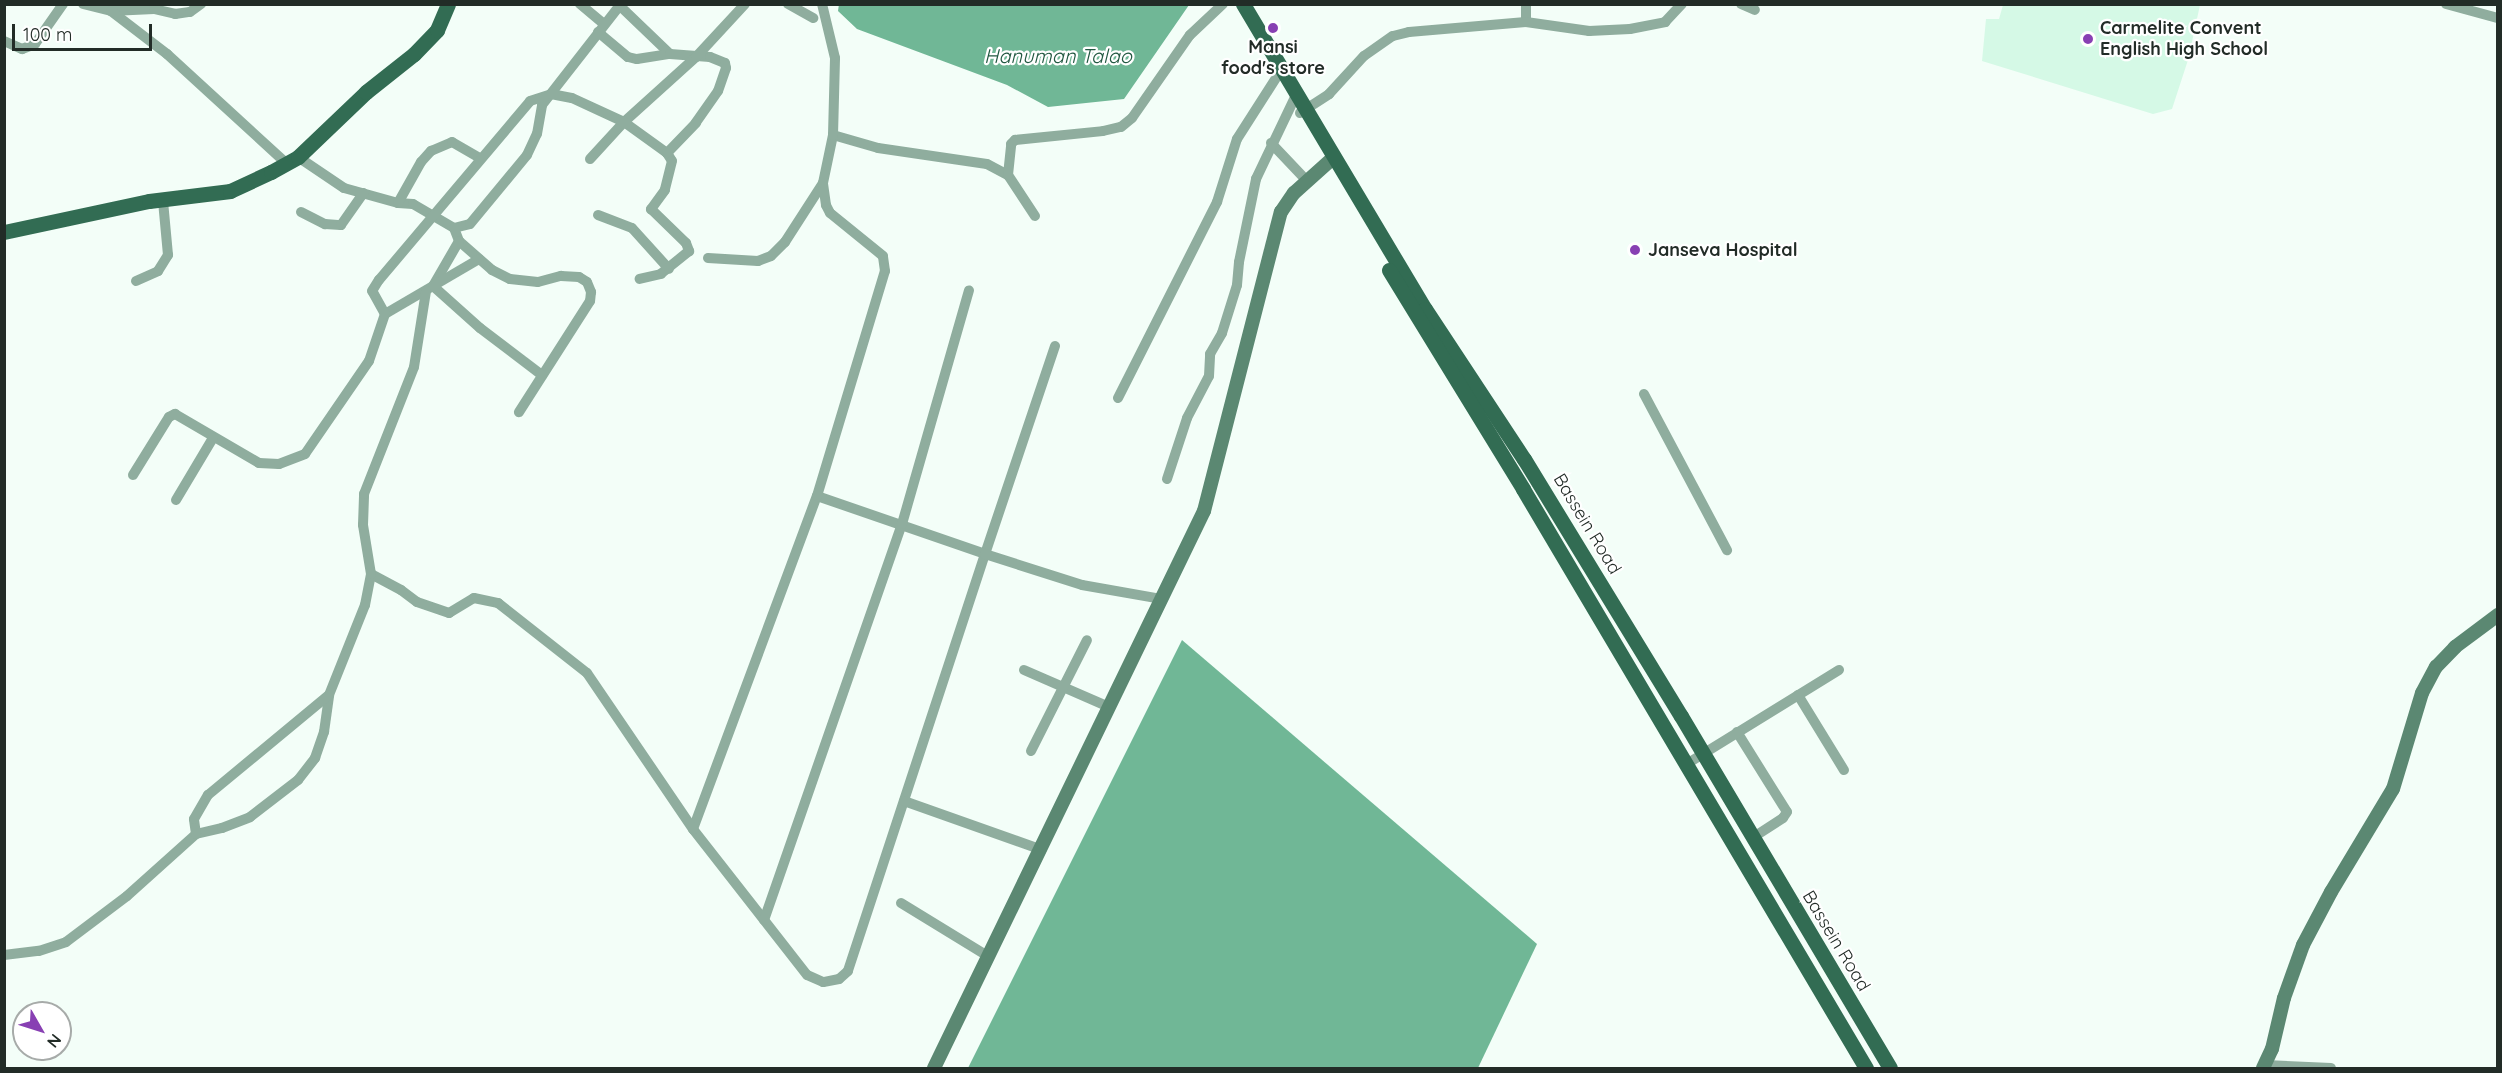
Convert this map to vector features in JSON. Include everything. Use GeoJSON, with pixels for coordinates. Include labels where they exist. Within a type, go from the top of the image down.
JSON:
{"type":"FeatureCollection","features":[{"type":"Feature","properties":{"kind":"main road"},"geometry":{"type":"LineString","coordinates":[[4,232],[149,201],[230,192],[292,160],[366,92],[414,54],[437,30],[448,4]]}},
{"type":"Feature","properties":{"kind":"main road","name":"Bassein Road"},"geometry":{"type":"LineString","coordinates":[[1235,4],[1280,70]]}},
{"type":"Feature","properties":{"kind":"main road","name":"Bassein Road"},"geometry":{"type":"LineString","coordinates":[[1243,4],[1426,333],[1523,489],[1866,1068]]}},
{"type":"Feature","properties":{"kind":"main road","name":"Bassein Road"},"geometry":{"type":"LineString","coordinates":[[1330,160],[1524,459],[1890,1068]]}},
{"type":"Feature","properties":{"kind":"main road"},"geometry":{"type":"LineString","coordinates":[[1588,601],[1604,591]]}},
{"type":"Feature","properties":{"kind":"street"},"geometry":{"type":"LineString","coordinates":[[4,41],[22,49],[34,44],[63,4]]}},
{"type":"Feature","properties":{"kind":"street"},"geometry":{"type":"LineString","coordinates":[[83,4],[111,12],[154,9],[175,14],[190,12],[201,4]]}},
{"type":"Feature","properties":{"kind":"street"},"geometry":{"type":"LineString","coordinates":[[580,4],[628,57],[637,59],[669,54],[720,60],[725,63],[726,69],[718,91],[696,123],[667,153]]}},
{"type":"Feature","properties":{"kind":"street"},"geometry":{"type":"LineString","coordinates":[[590,159],[624,122],[696,57],[745,4]]}},
{"type":"Feature","properties":{"kind":"street"},"geometry":{"type":"LineString","coordinates":[[788,4],[813,18]]}},
{"type":"Feature","properties":{"kind":"street"},"geometry":{"type":"LineString","coordinates":[[708,258],[758,261],[771,256],[795,229],[823,183],[833,135],[835,58],[822,4]]}},
{"type":"Feature","properties":{"kind":"street"},"geometry":{"type":"LineString","coordinates":[[1008,175],[1011,144],[1015,140],[1121,127],[1132,118],[1190,35],[1223,4]]}},
{"type":"Feature","properties":{"kind":"street"},"geometry":{"type":"LineString","coordinates":[[1526,4],[1526,22]]}},
{"type":"Feature","properties":{"kind":"street"},"geometry":{"type":"LineString","coordinates":[[1167,479],[1187,418],[1209,376],[1210,354],[1222,333],[1237,285],[1239,262],[1256,179],[1272,143],[1300,104],[1329,94],[1364,56],[1394,36],[1409,32],[1526,22],[1589,31],[1630,29],[1665,22],[1682,4]]}},
{"type":"Feature","properties":{"kind":"street"},"geometry":{"type":"LineString","coordinates":[[1741,4],[1755,10]]}},
{"type":"Feature","properties":{"kind":"street"},"geometry":{"type":"LineString","coordinates":[[2446,4],[2498,18]]}},
{"type":"Feature","properties":{"kind":"street"},"geometry":{"type":"LineString","coordinates":[[454,228],[470,224],[527,155],[537,134],[542,105],[620,5],[669,54]]}},
{"type":"Feature","properties":{"kind":"street"},"geometry":{"type":"LineString","coordinates":[[111,12],[167,54],[292,160],[344,188],[398,203],[413,204],[433,214],[454,228],[459,241],[479,259],[510,279],[538,282],[561,276],[579,277],[587,282],[591,292],[590,301],[519,412]]}},
{"type":"Feature","properties":{"kind":"street"},"geometry":{"type":"LineString","coordinates":[[1118,398],[1216,202],[1237,140],[1280,70]]}},
{"type":"Feature","properties":{"kind":"street"},"geometry":{"type":"LineString","coordinates":[[134,475],[169,417],[175,414],[245,457],[269,465],[297,459],[305,454],[365,368],[383,326],[385,314],[372,291],[433,214],[522,107],[530,101],[551,94],[587,104],[624,122],[667,153],[672,161],[665,190],[651,209],[686,243],[689,251],[661,274],[640,279]]}},
{"type":"Feature","properties":{"kind":"street"},"geometry":{"type":"LineString","coordinates":[[833,135],[878,148],[987,164],[1008,175],[1035,216]]}},
{"type":"Feature","properties":{"kind":"street"},"geometry":{"type":"LineString","coordinates":[[398,203],[431,151],[452,142],[480,158]]}},
{"type":"Feature","properties":{"kind":"street"},"geometry":{"type":"LineString","coordinates":[[1272,143],[1307,181]]}},
{"type":"Feature","properties":{"kind":"street"},"geometry":{"type":"LineString","coordinates":[[934,1068],[1042,850],[1204,511],[1281,212],[1294,193],[1330,160]]}},
{"type":"Feature","properties":{"kind":"street"},"geometry":{"type":"LineString","coordinates":[[693,828],[817,496],[885,271],[883,256],[830,213],[823,183]]}},
{"type":"Feature","properties":{"kind":"street"},"geometry":{"type":"LineString","coordinates":[[301,212],[325,225],[341,225],[363,193]]}},
{"type":"Feature","properties":{"kind":"street"},"geometry":{"type":"LineString","coordinates":[[136,281],[158,271],[168,255],[163,201]]}},
{"type":"Feature","properties":{"kind":"street"},"geometry":{"type":"LineString","coordinates":[[598,215],[632,228],[669,269]]}},
{"type":"Feature","properties":{"kind":"street"},"geometry":{"type":"LineString","coordinates":[[4,955],[39,951],[66,942],[127,896],[196,834],[222,828],[249,817],[298,780],[315,758],[324,732],[329,695],[365,605],[371,574],[363,525],[364,494],[414,367],[429,288],[459,241]]}},
{"type":"Feature","properties":{"kind":"street"},"geometry":{"type":"LineString","coordinates":[[385,314],[479,259]]}},
{"type":"Feature","properties":{"kind":"street"},"geometry":{"type":"LineString","coordinates":[[429,288],[542,375]]}},
{"type":"Feature","properties":{"kind":"street"},"geometry":{"type":"LineString","coordinates":[[764,920],[902,524],[969,290]]}},
{"type":"Feature","properties":{"kind":"street"},"geometry":{"type":"LineString","coordinates":[[371,574],[417,602],[448,613],[474,598],[498,603],[587,674],[693,828],[807,975],[823,982],[839,979],[848,971],[1055,346]]}},
{"type":"Feature","properties":{"kind":"street"},"geometry":{"type":"LineString","coordinates":[[1644,394],[1727,550]]}},
{"type":"Feature","properties":{"kind":"street"},"geometry":{"type":"LineString","coordinates":[[176,500],[213,438]]}},
{"type":"Feature","properties":{"kind":"street"},"geometry":{"type":"LineString","coordinates":[[817,496],[1082,585],[1161,599]]}},
{"type":"Feature","properties":{"kind":"street"},"geometry":{"type":"LineString","coordinates":[[2331,1068],[2264,1067],[2303,945],[2331,892],[2393,789],[2422,693],[2436,667],[2455,647],[2498,615]]}},
{"type":"Feature","properties":{"kind":"street"},"geometry":{"type":"LineString","coordinates":[[1031,751],[1087,640]]}},
{"type":"Feature","properties":{"kind":"street"},"geometry":{"type":"LineString","coordinates":[[1024,670],[1109,707]]}},
{"type":"Feature","properties":{"kind":"street"},"geometry":{"type":"LineString","coordinates":[[1685,765],[1839,670]]}},
{"type":"Feature","properties":{"kind":"street"},"geometry":{"type":"LineString","coordinates":[[196,834],[194,819],[208,795],[329,695]]}},
{"type":"Feature","properties":{"kind":"street"},"geometry":{"type":"LineString","coordinates":[[1798,695],[1844,770]]}},
{"type":"Feature","properties":{"kind":"street"},"geometry":{"type":"LineString","coordinates":[[1737,732],[1787,812],[1783,818],[1752,838]]}},
{"type":"Feature","properties":{"kind":"street"},"geometry":{"type":"LineString","coordinates":[[904,801],[1042,850]]}},
{"type":"Feature","properties":{"kind":"street"},"geometry":{"type":"LineString","coordinates":[[901,903],[988,957]]}},
{"type":"Feature","properties":{"kind":"shaded area","name":"Carmelite Convent English High School"},"geometry":{"type":"Polygon","coordinates":[[[2003,5],[2200,5],[2188,60],[2172,109],[2153,114],[1982,61],[1986,19],[1999,19],[2003,5]]]}},
{"type":"Feature","properties":{"kind":"water","name":"Hanuman Talao"},"geometry":{"type":"Polygon","coordinates":[[[839,4],[1189,5],[1124,99],[1048,107],[1007,85],[857,29],[838,11],[839,4]]]}},
{"type":"Feature","properties":{"kind":"water"},"geometry":{"type":"Polygon","coordinates":[[[1182,640],[1537,944],[1478,1068],[968,1068],[1182,640]]]}},
{"type":"Feature","properties":{"kind":"place","name":"Mansi food's store"},"geometry":{"type":"Point","coordinates":[1273,28]}},
{"type":"Feature","properties":{"kind":"place","name":"Carmelite Convent English High School"},"geometry":{"type":"Point","coordinates":[2088,39]}},
{"type":"Feature","properties":{"kind":"place","name":"Janseva Hospital"},"geometry":{"type":"Point","coordinates":[1635,250]}}]}
